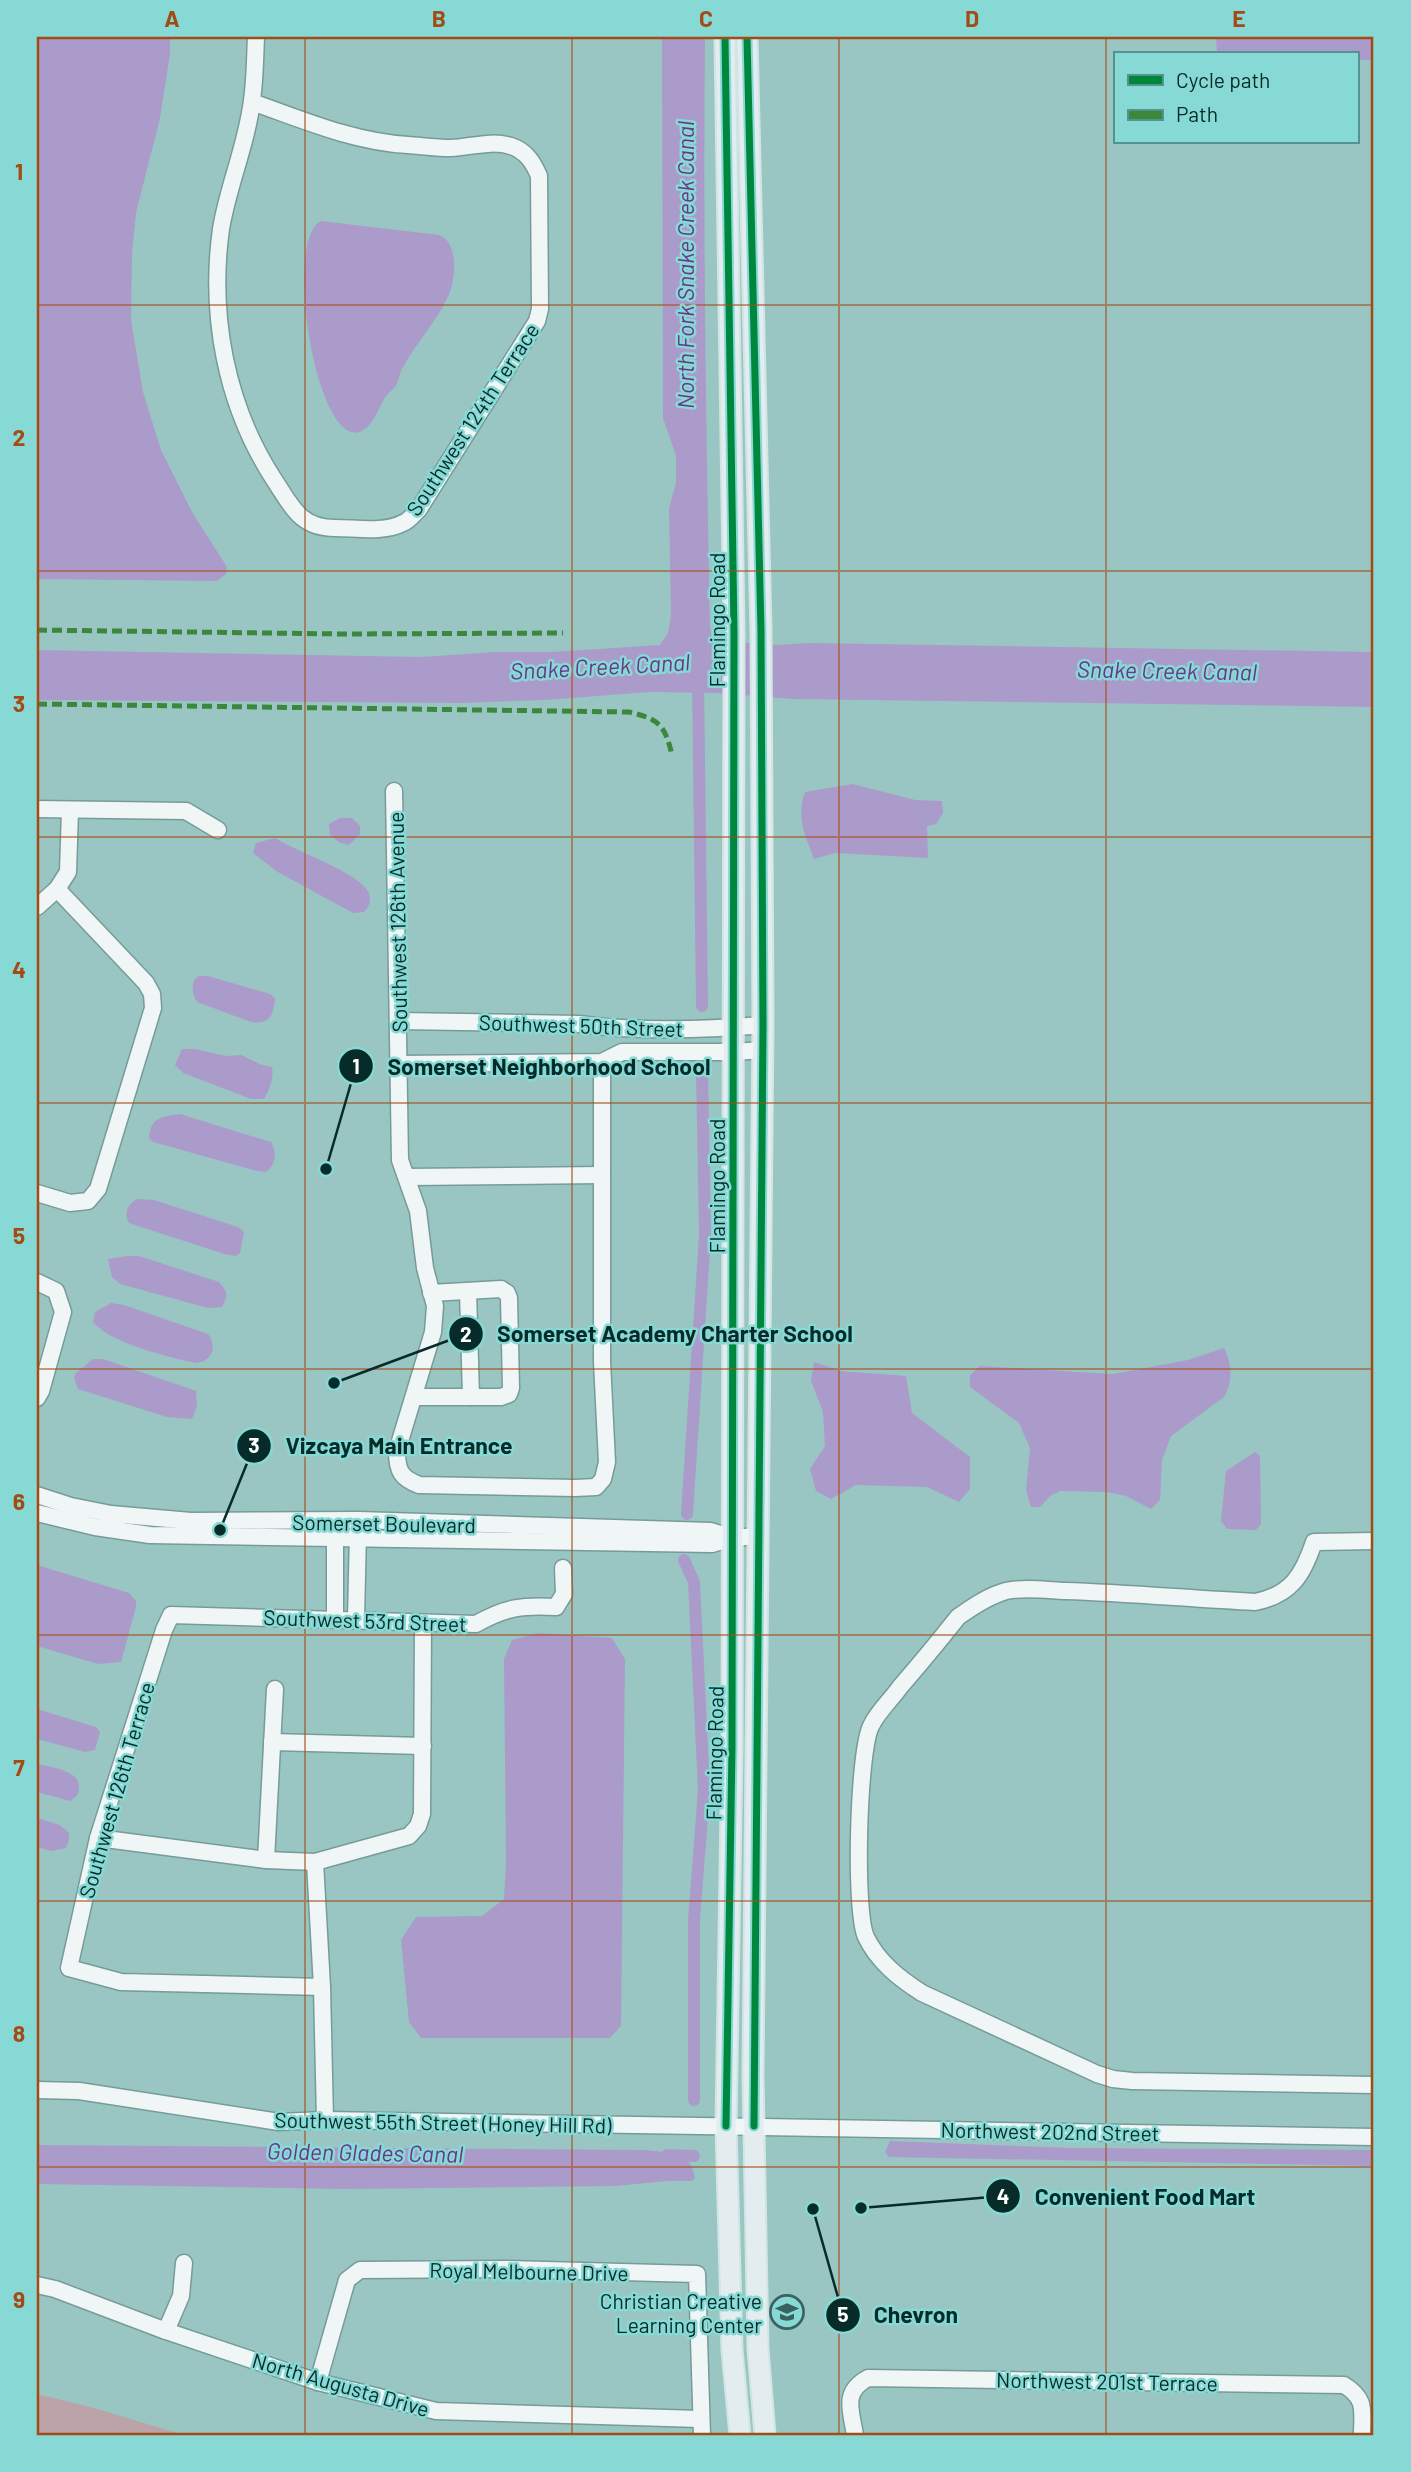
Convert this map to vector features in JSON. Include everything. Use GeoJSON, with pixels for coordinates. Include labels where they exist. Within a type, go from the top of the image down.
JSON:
{"type":"FeatureCollection","features":[{"type":"Feature","properties":{"kind":"main road","name":"Flamingo Road"},"geometry":{"type":"LineString","coordinates":[[725,37],[734,633],[732,1747],[726,2126],[733,2350],[740,2435]]}},
{"type":"Feature","properties":{"kind":"main road","name":"Flamingo Road"},"geometry":{"type":"LineString","coordinates":[[747,37],[762,704],[763,1050],[754,2126],[758,2349],[765,2435]]}},
{"type":"Feature","properties":{"kind":"street"},"geometry":{"type":"LineString","coordinates":[[252,102],[256,37]]}},
{"type":"Feature","properties":{"kind":"street","name":"Southwest 124th Terrace"},"geometry":{"type":"LineString","coordinates":[[252,102],[358,138],[452,148],[495,144],[510,146],[524,153],[534,163],[539,176],[540,309],[537,321],[419,509],[405,523],[389,528],[326,528],[309,524],[297,515],[261,459],[233,396],[221,344],[216,292],[221,228],[252,102]]}},
{"type":"Feature","properties":{"kind":"street","name":"Southwest 126th Avenue"},"geometry":{"type":"LineString","coordinates":[[394,791],[400,1160],[418,1211],[425,1268],[435,1306],[433,1332],[397,1451],[397,1467],[404,1479],[419,1485],[551,1488],[596,1487],[603,1479],[607,1462],[602,1362],[602,1175]]}},
{"type":"Feature","properties":{"kind":"street"},"geometry":{"type":"LineString","coordinates":[[37,809],[186,811],[218,830]]}},
{"type":"Feature","properties":{"kind":"street"},"geometry":{"type":"LineString","coordinates":[[37,907],[57,888],[68,872],[70,810]]}},
{"type":"Feature","properties":{"kind":"street"},"geometry":{"type":"LineString","coordinates":[[37,1193],[70,1203],[88,1201],[98,1189],[153,1008],[152,994],[146,983],[57,888]]}},
{"type":"Feature","properties":{"kind":"street","name":"Southwest 50th Street"},"geometry":{"type":"LineString","coordinates":[[398,1021],[579,1024],[603,1027],[763,1025]]}},
{"type":"Feature","properties":{"kind":"street","name":"Southwest 50th Street"},"geometry":{"type":"LineString","coordinates":[[398,1064],[602,1062],[622,1052],[763,1050]]}},
{"type":"Feature","properties":{"kind":"street"},"geometry":{"type":"LineString","coordinates":[[407,1177],[602,1175],[602,1062]]}},
{"type":"Feature","properties":{"kind":"street"},"geometry":{"type":"LineString","coordinates":[[37,1282],[56,1291],[63,1312],[37,1398]]}},
{"type":"Feature","properties":{"kind":"street"},"geometry":{"type":"LineString","coordinates":[[415,1397],[501,1398],[509,1394],[511,1388],[507,1293],[501,1289],[431,1293]]}},
{"type":"Feature","properties":{"kind":"street"},"geometry":{"type":"LineString","coordinates":[[468,1291],[471,1397]]}},
{"type":"Feature","properties":{"kind":"street","name":"Somerset Boulevard"},"geometry":{"type":"LineString","coordinates":[[37,1495],[111,1514],[161,1519],[359,1520],[711,1531],[732,1538]]}},
{"type":"Feature","properties":{"kind":"street","name":"Somerset Boulevard"},"geometry":{"type":"LineString","coordinates":[[37,1513],[95,1527],[150,1535],[712,1544],[732,1538],[758,1536]]}},
{"type":"Feature","properties":{"kind":"street"},"geometry":{"type":"LineString","coordinates":[[356,1619],[359,1520]]}},
{"type":"Feature","properties":{"kind":"street"},"geometry":{"type":"LineString","coordinates":[[334,1619],[335,1521]]}},
{"type":"Feature","properties":{"kind":"street"},"geometry":{"type":"LineString","coordinates":[[1374,1541],[1314,1542],[1304,1571],[1297,1580],[1268,1600],[1255,1602],[1159,1598],[1116,1592],[1021,1589],[1005,1591],[970,1609],[958,1617],[870,1727],[864,1751],[859,1872],[860,1908],[865,1936],[896,1975],[922,1993],[1097,2074],[1132,2081],[1374,2085]]}},
{"type":"Feature","properties":{"kind":"street","name":"Southwest 53rd Street"},"geometry":{"type":"LineString","coordinates":[[171,1615],[476,1623],[500,1610],[527,1605],[556,1607],[564,1594],[564,1568]]}},
{"type":"Feature","properties":{"kind":"street","name":"Southwest 126th Terrace"},"geometry":{"type":"LineString","coordinates":[[171,1615],[98,1838],[69,1968],[121,1982],[322,1987]]}},
{"type":"Feature","properties":{"kind":"street"},"geometry":{"type":"LineString","coordinates":[[98,1838],[266,1860],[315,1863],[410,1836],[418,1826],[422,1814],[423,1623]]}},
{"type":"Feature","properties":{"kind":"street"},"geometry":{"type":"LineString","coordinates":[[266,1860],[275,1689]]}},
{"type":"Feature","properties":{"kind":"street"},"geometry":{"type":"LineString","coordinates":[[272,1742],[423,1746]]}},
{"type":"Feature","properties":{"kind":"street"},"geometry":{"type":"LineString","coordinates":[[315,1863],[322,1987],[324,2120]]}},
{"type":"Feature","properties":{"kind":"street","name":"Southwest 55th Street (Honey Hill Rd)"},"geometry":{"type":"LineString","coordinates":[[37,2090],[79,2091],[279,2122],[324,2120],[726,2126]]}},
{"type":"Feature","properties":{"kind":"street","name":"Northwest 202nd Street"},"geometry":{"type":"LineString","coordinates":[[726,2126],[1374,2137]]}},
{"type":"Feature","properties":{"kind":"street"},"geometry":{"type":"LineString","coordinates":[[166,2332],[181,2296],[184,2263]]}},
{"type":"Feature","properties":{"kind":"street","name":"Royal Melbourne Drive"},"geometry":{"type":"LineString","coordinates":[[318,2382],[347,2280],[360,2270],[506,2269],[697,2274],[701,2427]]}},
{"type":"Feature","properties":{"kind":"street","name":"North Augusta Drive"},"geometry":{"type":"LineString","coordinates":[[37,2285],[55,2289],[166,2332],[318,2382],[436,2411],[701,2427]]}},
{"type":"Feature","properties":{"kind":"street","name":"Northwest 201st Terrace"},"geometry":{"type":"LineString","coordinates":[[855,2435],[849,2398],[857,2384],[868,2378],[1344,2385],[1356,2393],[1362,2403],[1362,2435]]}},
{"type":"Feature","properties":{"kind":"shaded area"},"geometry":{"type":"Polygon","coordinates":[[[37,2394],[94,2408],[184,2435],[37,2435],[37,2394]]]}},
{"type":"Feature","properties":{"kind":"water"},"geometry":{"type":"Polygon","coordinates":[[[37,37],[170,37],[160,118],[136,213],[132,253],[131,320],[143,392],[161,450],[192,512],[227,567],[226,574],[217,581],[37,579],[37,37]]]}},
{"type":"Feature","properties":{"kind":"water"},"geometry":{"type":"Polygon","coordinates":[[[662,37],[705,37],[705,333],[710,628],[717,641],[779,645],[808,643],[1374,652],[1374,707],[793,699],[717,693],[650,692],[461,703],[37,700],[37,650],[422,657],[660,645],[668,633],[671,615],[669,508],[676,483],[676,456],[663,418],[662,37]]]}},
{"type":"Feature","properties":{"kind":"water"},"geometry":{"type":"Polygon","coordinates":[[[1216,37],[1374,37],[1374,60],[1358,60],[1358,52],[1217,52],[1216,37]]]}},
{"type":"Feature","properties":{"kind":"water"},"geometry":{"type":"Polygon","coordinates":[[[321,221],[439,235],[450,244],[454,260],[450,292],[445,303],[408,359],[397,384],[386,396],[370,424],[362,431],[346,429],[331,410],[319,379],[310,341],[305,301],[305,265],[310,236],[321,221]]]}},
{"type":"Feature","properties":{"kind":"water"},"geometry":{"type":"Polygon","coordinates":[[[853,784],[915,800],[942,801],[943,813],[936,824],[927,826],[928,858],[835,853],[814,859],[802,818],[805,792],[853,784]]]}},
{"type":"Feature","properties":{"kind":"water"},"geometry":{"type":"Polygon","coordinates":[[[340,818],[352,818],[360,826],[360,834],[349,845],[330,835],[329,824],[340,818]]]}},
{"type":"Feature","properties":{"kind":"water"},"geometry":{"type":"Polygon","coordinates":[[[275,838],[339,869],[362,884],[370,897],[366,910],[353,913],[276,871],[253,853],[256,843],[275,838]]]}},
{"type":"Feature","properties":{"kind":"water"},"geometry":{"type":"Polygon","coordinates":[[[199,976],[208,976],[270,994],[275,998],[272,1014],[257,1023],[197,1002],[193,986],[194,980],[199,976]]]}},
{"type":"Feature","properties":{"kind":"water"},"geometry":{"type":"Polygon","coordinates":[[[182,1049],[226,1056],[241,1055],[272,1067],[271,1083],[264,1099],[251,1099],[183,1073],[175,1065],[182,1049]]]}},
{"type":"Feature","properties":{"kind":"water"},"geometry":{"type":"Polygon","coordinates":[[[180,1114],[271,1142],[275,1154],[274,1162],[266,1172],[257,1171],[153,1142],[149,1138],[152,1126],[158,1119],[180,1114]]]}},
{"type":"Feature","properties":{"kind":"water"},"geometry":{"type":"Polygon","coordinates":[[[137,1199],[154,1200],[238,1227],[244,1232],[240,1253],[236,1256],[224,1254],[129,1223],[127,1209],[137,1199]]]}},
{"type":"Feature","properties":{"kind":"water"},"geometry":{"type":"Polygon","coordinates":[[[139,1256],[219,1282],[224,1288],[226,1299],[222,1307],[208,1308],[120,1284],[112,1277],[108,1259],[139,1256]]]}},
{"type":"Feature","properties":{"kind":"water"},"geometry":{"type":"Polygon","coordinates":[[[111,1303],[208,1334],[213,1348],[210,1356],[197,1363],[157,1353],[113,1337],[93,1322],[95,1312],[111,1303]]]}},
{"type":"Feature","properties":{"kind":"water"},"geometry":{"type":"Polygon","coordinates":[[[1224,1348],[1230,1372],[1227,1391],[1224,1397],[1171,1436],[1162,1460],[1160,1500],[1151,1509],[1126,1496],[1107,1492],[1060,1491],[1050,1496],[1040,1507],[1031,1507],[1026,1490],[1030,1448],[1019,1423],[970,1387],[970,1375],[980,1366],[1113,1374],[1188,1360],[1224,1348]]]}},
{"type":"Feature","properties":{"kind":"water"},"geometry":{"type":"Polygon","coordinates":[[[93,1359],[103,1359],[196,1391],[197,1405],[192,1419],[167,1417],[78,1389],[74,1378],[76,1373],[93,1359]]]}},
{"type":"Feature","properties":{"kind":"water"},"geometry":{"type":"Polygon","coordinates":[[[814,1362],[841,1371],[906,1376],[912,1413],[970,1457],[970,1489],[959,1502],[927,1487],[856,1485],[831,1499],[816,1491],[810,1469],[825,1446],[823,1412],[811,1381],[814,1362]]]}},
{"type":"Feature","properties":{"kind":"water"},"geometry":{"type":"Polygon","coordinates":[[[1255,1452],[1260,1456],[1261,1524],[1256,1530],[1227,1529],[1221,1521],[1226,1471],[1255,1452]]]}},
{"type":"Feature","properties":{"kind":"water"},"geometry":{"type":"Polygon","coordinates":[[[37,1565],[129,1593],[136,1601],[121,1662],[98,1664],[37,1646],[37,1565]]]}},
{"type":"Feature","properties":{"kind":"water"},"geometry":{"type":"Polygon","coordinates":[[[538,1633],[612,1638],[625,1659],[621,2026],[610,2038],[421,2038],[409,2022],[401,1940],[416,1917],[482,1916],[504,1899],[504,1659],[512,1640],[538,1633]]]}},
{"type":"Feature","properties":{"kind":"water"},"geometry":{"type":"Polygon","coordinates":[[[37,1709],[96,1727],[100,1732],[95,1750],[85,1752],[37,1739],[37,1709]]]}},
{"type":"Feature","properties":{"kind":"water"},"geometry":{"type":"Polygon","coordinates":[[[37,1764],[63,1770],[75,1777],[79,1787],[77,1795],[70,1801],[37,1792],[37,1764]]]}},
{"type":"Feature","properties":{"kind":"water"},"geometry":{"type":"Polygon","coordinates":[[[37,1818],[60,1825],[69,1833],[66,1848],[51,1851],[37,1847],[37,1818]]]}},
{"type":"Feature","properties":{"kind":"water"},"geometry":{"type":"Polygon","coordinates":[[[890,2141],[1070,2148],[1374,2150],[1374,2166],[889,2157],[885,2152],[890,2141]]]}},
{"type":"Feature","properties":{"kind":"water"},"geometry":{"type":"Polygon","coordinates":[[[37,2145],[644,2150],[670,2153],[683,2158],[689,2162],[695,2178],[692,2181],[615,2186],[344,2189],[37,2184],[37,2145]]]}},
{"type":"Feature","properties":{"kind":"waterway","name":"Snake Creek Canal"},"geometry":{"type":"LineString","coordinates":[[698,677],[702,1006]]}},
{"type":"Feature","properties":{"kind":"waterway"},"geometry":{"type":"LineString","coordinates":[[687,1514],[705,1235],[702,1071]]}},
{"type":"Feature","properties":{"kind":"waterway"},"geometry":{"type":"LineString","coordinates":[[684,1560],[694,1582],[704,1790],[694,1920],[694,2100]]}},
{"type":"Feature","properties":{"kind":"waterway","name":"Golden Glades Canal"},"geometry":{"type":"LineString","coordinates":[[667,2155],[694,2156]]}},
{"type":"Feature","properties":{"kind":"marked path"},"geometry":{"type":"LineString","coordinates":[[37,630],[343,634],[563,633]]}},
{"type":"Feature","properties":{"kind":"marked path"},"geometry":{"type":"LineString","coordinates":[[37,704],[629,712],[647,717],[659,725],[667,737],[672,755]]}},
{"type":"Feature","properties":{"kind":"cycle path"},"geometry":{"type":"LineString","coordinates":[[725,37],[734,633],[732,1747],[726,2126]]}},
{"type":"Feature","properties":{"kind":"cycle path"},"geometry":{"type":"LineString","coordinates":[[747,37],[761,631],[763,1025],[754,2126]]}},
{"type":"Feature","properties":{"kind":"place","name":"Somerset Neighborhood School"},"geometry":{"type":"Point","coordinates":[326,1169]}},
{"type":"Feature","properties":{"kind":"place","name":"Somerset Academy Charter School"},"geometry":{"type":"Point","coordinates":[334,1383]}},
{"type":"Feature","properties":{"kind":"place","name":"Vizcaya Main Entrance"},"geometry":{"type":"Point","coordinates":[220,1530]}},
{"type":"Feature","properties":{"kind":"place","name":"Convenient Food Mart"},"geometry":{"type":"Point","coordinates":[861,2208]}},
{"type":"Feature","properties":{"kind":"place","name":"Chevron"},"geometry":{"type":"Point","coordinates":[813,2209]}},
{"type":"Feature","properties":{"kind":"place","name":"Christian Creative Learning Center"},"geometry":{"type":"Point","coordinates":[787,2312]}},
{"type":"Feature","properties":{"kind":"water label","name":"North Fork Snake Creek Canal"},"geometry":{"type":"Point","coordinates":[685,265]}}]}
